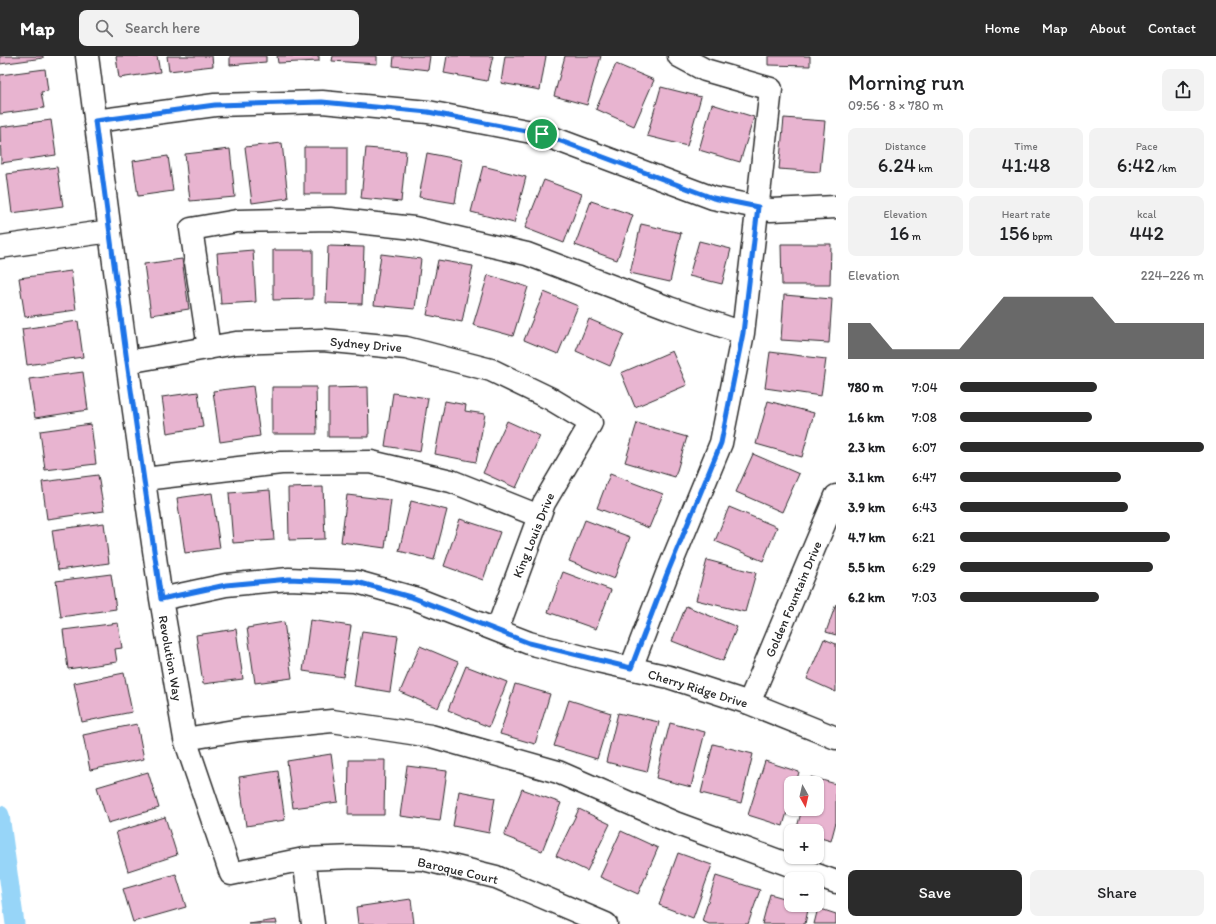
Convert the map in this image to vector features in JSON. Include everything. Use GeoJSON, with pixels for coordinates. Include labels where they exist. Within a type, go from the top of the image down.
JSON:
{"type":"FeatureCollection","features":[{"type":"Feature","properties":{"kind":"street","name":"Revolution Way"},"geometry":{"type":"LineString","coordinates":[[87,56],[127,362],[161,599],[185,740],[231,874]]}},
{"type":"Feature","properties":{"kind":"street"},"geometry":{"type":"LineString","coordinates":[[631,668],[667,574],[721,443],[743,333],[771,90],[705,70],[679,56]]}},
{"type":"Feature","properties":{"kind":"street"},"geometry":{"type":"LineString","coordinates":[[95,121],[215,105],[322,102],[428,112],[542,134],[713,198],[771,210],[836,207]]}},
{"type":"Feature","properties":{"kind":"street"},"geometry":{"type":"LineString","coordinates":[[209,348],[191,229],[237,221],[330,218],[414,228],[527,254],[669,308],[743,333]]}},
{"type":"Feature","properties":{"kind":"street"},"geometry":{"type":"LineString","coordinates":[[0,247],[110,231]]}},
{"type":"Feature","properties":{"kind":"street","name":"Sydney Drive"},"geometry":{"type":"LineString","coordinates":[[127,362],[236,343],[323,340],[406,348],[491,370],[551,399],[590,423]]}},
{"type":"Feature","properties":{"kind":"street","name":"King Louis Drive"},"geometry":{"type":"LineString","coordinates":[[497,630],[544,503],[590,423]]}},
{"type":"Feature","properties":{"kind":"street"},"geometry":{"type":"LineString","coordinates":[[144,479],[280,463],[371,462],[451,481],[539,516]]}},
{"type":"Feature","properties":{"kind":"street","name":"Golden Fountain Drive"},"geometry":{"type":"LineString","coordinates":[[749,703],[836,496]]}},
{"type":"Feature","properties":{"kind":"street","name":"Cherry Ridge Drive"},"geometry":{"type":"LineString","coordinates":[[161,599],[226,585],[289,579],[357,582],[414,598],[529,643],[669,677],[749,703],[836,738]]}},
{"type":"Feature","properties":{"kind":"street"},"geometry":{"type":"LineString","coordinates":[[185,740],[240,730],[332,721],[431,736],[558,772],[675,823],[836,882]]}},
{"type":"Feature","properties":{"kind":"street","name":"Baroque Court"},"geometry":{"type":"LineString","coordinates":[[231,874],[304,859],[355,857],[423,859],[496,876],[606,924]]}},
{"type":"Feature","properties":{"kind":"street"},"geometry":{"type":"LineString","coordinates":[[304,859],[313,924]]}},
{"type":"Feature","properties":{"kind":"building"},"geometry":{"type":"Polygon","coordinates":[[[0,56],[43,56],[43,58],[0,64],[0,56]]]}},
{"type":"Feature","properties":{"kind":"building"},"geometry":{"type":"Polygon","coordinates":[[[116,56],[157,56],[160,72],[119,78],[116,56]]]}},
{"type":"Feature","properties":{"kind":"building"},"geometry":{"type":"Polygon","coordinates":[[[167,56],[212,56],[213,66],[169,71],[167,56]]]}},
{"type":"Feature","properties":{"kind":"building"},"geometry":{"type":"Polygon","coordinates":[[[230,56],[266,56],[266,62],[230,65],[230,56]]]}},
{"type":"Feature","properties":{"kind":"building"},"geometry":{"type":"Polygon","coordinates":[[[277,56],[319,56],[319,61],[278,63],[277,56]]]}},
{"type":"Feature","properties":{"kind":"building"},"geometry":{"type":"Polygon","coordinates":[[[333,56],[377,56],[377,64],[332,61],[333,56]]]}},
{"type":"Feature","properties":{"kind":"building"},"geometry":{"type":"Polygon","coordinates":[[[394,56],[430,56],[428,70],[393,66],[394,56]]]}},
{"type":"Feature","properties":{"kind":"building"},"geometry":{"type":"Polygon","coordinates":[[[447,56],[493,56],[487,81],[444,73],[447,56]]]}},
{"type":"Feature","properties":{"kind":"building"},"geometry":{"type":"Polygon","coordinates":[[[505,56],[546,56],[540,90],[501,83],[505,56]]]}},
{"type":"Feature","properties":{"kind":"building"},"geometry":{"type":"Polygon","coordinates":[[[565,56],[601,56],[587,105],[554,96],[565,56]]]}},
{"type":"Feature","properties":{"kind":"building"},"geometry":{"type":"Polygon","coordinates":[[[768,56],[810,56],[810,66],[768,65],[768,56]]]}},
{"type":"Feature","properties":{"kind":"building"},"geometry":{"type":"Polygon","coordinates":[[[616,64],[654,80],[634,126],[596,109],[616,64]]]}},
{"type":"Feature","properties":{"kind":"building"},"geometry":{"type":"Polygon","coordinates":[[[45,69],[48,91],[41,92],[44,108],[0,114],[0,75],[45,69]]]}},
{"type":"Feature","properties":{"kind":"building"},"geometry":{"type":"Polygon","coordinates":[[[661,87],[701,97],[687,146],[647,136],[661,87]]]}},
{"type":"Feature","properties":{"kind":"building"},"geometry":{"type":"Polygon","coordinates":[[[712,104],[754,117],[740,162],[699,150],[712,104]]]}},
{"type":"Feature","properties":{"kind":"building"},"geometry":{"type":"Polygon","coordinates":[[[784,118],[825,121],[820,172],[779,169],[784,118]]]}},
{"type":"Feature","properties":{"kind":"building"},"geometry":{"type":"Polygon","coordinates":[[[51,120],[56,155],[1,163],[0,127],[51,120]]]}},
{"type":"Feature","properties":{"kind":"building"},"geometry":{"type":"Polygon","coordinates":[[[282,143],[288,198],[252,203],[245,147],[282,143]]]}},
{"type":"Feature","properties":{"kind":"building"},"geometry":{"type":"Polygon","coordinates":[[[304,147],[347,147],[347,194],[304,194],[304,147]]]}},
{"type":"Feature","properties":{"kind":"building"},"geometry":{"type":"Polygon","coordinates":[[[366,148],[406,151],[401,202],[361,198],[366,148]]]}},
{"type":"Feature","properties":{"kind":"building"},"geometry":{"type":"Polygon","coordinates":[[[230,149],[235,197],[190,201],[185,154],[230,149]]]}},
{"type":"Feature","properties":{"kind":"building"},"geometry":{"type":"Polygon","coordinates":[[[427,153],[462,160],[455,203],[419,197],[427,153]]]}},
{"type":"Feature","properties":{"kind":"building"},"geometry":{"type":"Polygon","coordinates":[[[168,156],[173,191],[138,196],[133,161],[168,156]]]}},
{"type":"Feature","properties":{"kind":"building"},"geometry":{"type":"Polygon","coordinates":[[[483,166],[526,177],[514,223],[471,212],[483,166]]]}},
{"type":"Feature","properties":{"kind":"building"},"geometry":{"type":"Polygon","coordinates":[[[57,167],[63,206],[12,213],[7,174],[57,167]]]}},
{"type":"Feature","properties":{"kind":"building"},"geometry":{"type":"Polygon","coordinates":[[[544,180],[582,194],[564,243],[525,228],[544,180]]]}},
{"type":"Feature","properties":{"kind":"building"},"geometry":{"type":"Polygon","coordinates":[[[591,201],[633,215],[617,260],[575,245],[591,201]]]}},
{"type":"Feature","properties":{"kind":"building"},"geometry":{"type":"Polygon","coordinates":[[[641,224],[681,233],[670,282],[630,273],[641,224]]]}},
{"type":"Feature","properties":{"kind":"building"},"geometry":{"type":"Polygon","coordinates":[[[699,241],[731,249],[722,284],[689,276],[699,241]]]}},
{"type":"Feature","properties":{"kind":"building"},"geometry":{"type":"Polygon","coordinates":[[[781,244],[831,244],[830,285],[782,285],[781,244]]]}},
{"type":"Feature","properties":{"kind":"building"},"geometry":{"type":"Polygon","coordinates":[[[328,246],[364,247],[362,304],[326,303],[328,246]]]}},
{"type":"Feature","properties":{"kind":"building"},"geometry":{"type":"Polygon","coordinates":[[[253,250],[256,302],[221,304],[217,253],[253,250]]]}},
{"type":"Feature","properties":{"kind":"building"},"geometry":{"type":"Polygon","coordinates":[[[273,250],[313,250],[313,299],[273,300],[273,250]]]}},
{"type":"Feature","properties":{"kind":"building"},"geometry":{"type":"Polygon","coordinates":[[[381,254],[421,259],[415,309],[374,305],[381,254]]]}},
{"type":"Feature","properties":{"kind":"building"},"geometry":{"type":"Polygon","coordinates":[[[182,259],[189,309],[151,315],[144,264],[182,259]]]}},
{"type":"Feature","properties":{"kind":"building"},"geometry":{"type":"Polygon","coordinates":[[[438,260],[473,266],[462,322],[427,315],[438,260]]]}},
{"type":"Feature","properties":{"kind":"building"},"geometry":{"type":"Polygon","coordinates":[[[71,271],[76,310],[25,317],[19,278],[71,271]]]}},
{"type":"Feature","properties":{"kind":"building"},"geometry":{"type":"Polygon","coordinates":[[[488,275],[528,287],[513,336],[473,325],[488,275]]]}},
{"type":"Feature","properties":{"kind":"building"},"geometry":{"type":"Polygon","coordinates":[[[544,292],[578,306],[558,354],[524,340],[544,292]]]}},
{"type":"Feature","properties":{"kind":"building"},"geometry":{"type":"Polygon","coordinates":[[[784,295],[832,299],[829,343],[781,340],[784,295]]]}},
{"type":"Feature","properties":{"kind":"building"},"geometry":{"type":"Polygon","coordinates":[[[589,319],[624,334],[610,366],[576,351],[589,319]]]}},
{"type":"Feature","properties":{"kind":"building"},"geometry":{"type":"Polygon","coordinates":[[[78,321],[83,357],[27,365],[22,329],[78,321]]]}},
{"type":"Feature","properties":{"kind":"building"},"geometry":{"type":"Polygon","coordinates":[[[672,351],[687,385],[635,407],[621,373],[672,351]]]}},
{"type":"Feature","properties":{"kind":"building"},"geometry":{"type":"Polygon","coordinates":[[[770,352],[826,359],[821,396],[765,388],[770,352]]]}},
{"type":"Feature","properties":{"kind":"building"},"geometry":{"type":"Polygon","coordinates":[[[83,372],[88,410],[35,418],[29,379],[83,372]]]}},
{"type":"Feature","properties":{"kind":"building"},"geometry":{"type":"Polygon","coordinates":[[[253,386],[260,436],[220,442],[213,391],[253,386]]]}},
{"type":"Feature","properties":{"kind":"building"},"geometry":{"type":"Polygon","coordinates":[[[272,387],[316,387],[317,434],[272,434],[272,387]]]}},
{"type":"Feature","properties":{"kind":"building"},"geometry":{"type":"Polygon","coordinates":[[[368,387],[369,437],[328,437],[328,388],[368,387]]]}},
{"type":"Feature","properties":{"kind":"building"},"geometry":{"type":"Polygon","coordinates":[[[198,392],[203,427],[167,433],[162,397],[198,392]]]}},
{"type":"Feature","properties":{"kind":"building"},"geometry":{"type":"Polygon","coordinates":[[[393,393],[428,398],[420,452],[385,446],[393,393]]]}},
{"type":"Feature","properties":{"kind":"building"},"geometry":{"type":"Polygon","coordinates":[[[445,401],[466,405],[465,411],[485,414],[476,462],[435,454],[445,401]]]}},
{"type":"Feature","properties":{"kind":"building"},"geometry":{"type":"Polygon","coordinates":[[[768,401],[814,413],[802,457],[756,444],[768,401]]]}},
{"type":"Feature","properties":{"kind":"building"},"geometry":{"type":"Polygon","coordinates":[[[507,421],[540,436],[516,488],[483,473],[507,421]]]}},
{"type":"Feature","properties":{"kind":"building"},"geometry":{"type":"Polygon","coordinates":[[[637,423],[687,437],[675,477],[625,462],[637,423]]]}},
{"type":"Feature","properties":{"kind":"building"},"geometry":{"type":"Polygon","coordinates":[[[91,424],[96,464],[45,470],[40,431],[91,424]]]}},
{"type":"Feature","properties":{"kind":"building"},"geometry":{"type":"Polygon","coordinates":[[[753,454],[799,474],[782,512],[736,492],[753,454]]]}},
{"type":"Feature","properties":{"kind":"building"},"geometry":{"type":"Polygon","coordinates":[[[610,474],[663,494],[649,528],[597,508],[610,474]]]}},
{"type":"Feature","properties":{"kind":"building"},"geometry":{"type":"Polygon","coordinates":[[[98,475],[104,511],[47,519],[42,482],[98,475]]]}},
{"type":"Feature","properties":{"kind":"building"},"geometry":{"type":"Polygon","coordinates":[[[323,487],[325,539],[289,540],[288,488],[323,487]]]}},
{"type":"Feature","properties":{"kind":"building"},"geometry":{"type":"Polygon","coordinates":[[[270,490],[274,540],[233,543],[229,493],[270,490]]]}},
{"type":"Feature","properties":{"kind":"building"},"geometry":{"type":"Polygon","coordinates":[[[212,493],[220,548],[185,553],[177,498],[212,493]]]}},
{"type":"Feature","properties":{"kind":"building"},"geometry":{"type":"Polygon","coordinates":[[[347,495],[391,500],[385,548],[341,542],[347,495]]]}},
{"type":"Feature","properties":{"kind":"building"},"geometry":{"type":"Polygon","coordinates":[[[411,501],[447,510],[434,560],[399,551],[411,501]]]}},
{"type":"Feature","properties":{"kind":"building"},"geometry":{"type":"Polygon","coordinates":[[[729,507],[777,527],[763,561],[715,541],[729,507]]]}},
{"type":"Feature","properties":{"kind":"building"},"geometry":{"type":"Polygon","coordinates":[[[460,519],[500,532],[483,580],[444,566],[460,519]]]}},
{"type":"Feature","properties":{"kind":"building"},"geometry":{"type":"Polygon","coordinates":[[[585,520],[630,537],[614,579],[569,561],[585,520]]]}},
{"type":"Feature","properties":{"kind":"building"},"geometry":{"type":"Polygon","coordinates":[[[104,523],[109,563],[58,570],[52,530],[104,523]]]}},
{"type":"Feature","properties":{"kind":"building"},"geometry":{"type":"Polygon","coordinates":[[[707,560],[756,573],[745,612],[696,600],[707,560]]]}},
{"type":"Feature","properties":{"kind":"building"},"geometry":{"type":"Polygon","coordinates":[[[563,572],[611,590],[596,629],[548,612],[563,572]]]}},
{"type":"Feature","properties":{"kind":"building"},"geometry":{"type":"Polygon","coordinates":[[[111,574],[116,609],[61,617],[56,581],[111,574]]]}},
{"type":"Feature","properties":{"kind":"building"},"geometry":{"type":"Polygon","coordinates":[[[836,604],[836,635],[826,632],[836,604]]]}},
{"type":"Feature","properties":{"kind":"building"},"geometry":{"type":"Polygon","coordinates":[[[686,606],[737,627],[723,661],[672,641],[686,606]]]}},
{"type":"Feature","properties":{"kind":"building"},"geometry":{"type":"Polygon","coordinates":[[[310,620],[351,626],[343,677],[303,671],[310,620]]]}},
{"type":"Feature","properties":{"kind":"building"},"geometry":{"type":"Polygon","coordinates":[[[284,622],[292,678],[255,683],[247,628],[284,622]]]}},
{"type":"Feature","properties":{"kind":"building"},"geometry":{"type":"Polygon","coordinates":[[[118,623],[122,648],[115,649],[117,662],[68,669],[63,630],[118,623]]]}},
{"type":"Feature","properties":{"kind":"building"},"geometry":{"type":"Polygon","coordinates":[[[236,629],[243,679],[203,684],[196,635],[236,629]]]}},
{"type":"Feature","properties":{"kind":"building"},"geometry":{"type":"Polygon","coordinates":[[[362,631],[398,636],[390,692],[354,686],[362,631]]]}},
{"type":"Feature","properties":{"kind":"building"},"geometry":{"type":"Polygon","coordinates":[[[824,639],[836,644],[836,692],[807,679],[824,639]]]}},
{"type":"Feature","properties":{"kind":"building"},"geometry":{"type":"Polygon","coordinates":[[[420,646],[458,662],[438,708],[400,692],[420,646]]]}},
{"type":"Feature","properties":{"kind":"building"},"geometry":{"type":"Polygon","coordinates":[[[466,666],[507,682],[489,727],[448,710],[466,666]]]}},
{"type":"Feature","properties":{"kind":"building"},"geometry":{"type":"Polygon","coordinates":[[[124,673],[132,712],[82,722],[74,683],[124,673]]]}},
{"type":"Feature","properties":{"kind":"building"},"geometry":{"type":"Polygon","coordinates":[[[515,684],[550,694],[535,744],[500,734],[515,684]]]}},
{"type":"Feature","properties":{"kind":"building"},"geometry":{"type":"Polygon","coordinates":[[[569,700],[611,713],[597,759],[554,746],[569,700]]]}},
{"type":"Feature","properties":{"kind":"building"},"geometry":{"type":"Polygon","coordinates":[[[618,713],[659,722],[647,772],[606,762],[618,713]]]}},
{"type":"Feature","properties":{"kind":"building"},"geometry":{"type":"Polygon","coordinates":[[[670,723],[705,732],[691,787],[656,778],[670,723]]]}},
{"type":"Feature","properties":{"kind":"building"},"geometry":{"type":"Polygon","coordinates":[[[137,724],[144,759],[90,770],[83,735],[137,724]]]}},
{"type":"Feature","properties":{"kind":"building"},"geometry":{"type":"Polygon","coordinates":[[[713,744],[753,754],[741,803],[701,793],[713,744]]]}},
{"type":"Feature","properties":{"kind":"building"},"geometry":{"type":"Polygon","coordinates":[[[331,754],[338,802],[293,808],[287,761],[331,754]]]}},
{"type":"Feature","properties":{"kind":"building"},"geometry":{"type":"Polygon","coordinates":[[[349,760],[385,760],[384,815],[348,815],[349,760]]]}},
{"type":"Feature","properties":{"kind":"building"},"geometry":{"type":"Polygon","coordinates":[[[765,761],[799,772],[798,776],[784,776],[784,816],[786,816],[783,826],[748,815],[765,761]]]}},
{"type":"Feature","properties":{"kind":"building"},"geometry":{"type":"Polygon","coordinates":[[[407,766],[447,771],[440,821],[400,816],[407,766]]]}},
{"type":"Feature","properties":{"kind":"building"},"geometry":{"type":"Polygon","coordinates":[[[278,771],[285,820],[246,826],[239,777],[278,771]]]}},
{"type":"Feature","properties":{"kind":"building"},"geometry":{"type":"Polygon","coordinates":[[[148,772],[159,808],[108,823],[97,787],[148,772]]]}},
{"type":"Feature","properties":{"kind":"building"},"geometry":{"type":"Polygon","coordinates":[[[824,781],[836,784],[836,822],[831,841],[824,839],[824,824],[798,824],[800,816],[824,816],[824,781]]]}},
{"type":"Feature","properties":{"kind":"building"},"geometry":{"type":"Polygon","coordinates":[[[522,789],[561,803],[542,851],[504,836],[522,789]]]}},
{"type":"Feature","properties":{"kind":"building"},"geometry":{"type":"Polygon","coordinates":[[[459,791],[495,798],[489,833],[453,826],[459,791]]]}},
{"type":"Feature","properties":{"kind":"building"},"geometry":{"type":"Polygon","coordinates":[[[579,809],[610,824],[587,871],[556,856],[579,809]]]}},
{"type":"Feature","properties":{"kind":"building"},"geometry":{"type":"Polygon","coordinates":[[[165,817],[177,855],[128,871],[116,832],[165,817]]]}},
{"type":"Feature","properties":{"kind":"building"},"geometry":{"type":"Polygon","coordinates":[[[621,831],[658,848],[638,894],[600,877],[621,831]]]}},
{"type":"Feature","properties":{"kind":"building"},"geometry":{"type":"Polygon","coordinates":[[[678,853],[712,865],[693,918],[659,905],[678,853]]]}},
{"type":"Feature","properties":{"kind":"building"},"geometry":{"type":"Polygon","coordinates":[[[176,874],[186,907],[133,922],[123,889],[176,874]]]}},
{"type":"Feature","properties":{"kind":"building"},"geometry":{"type":"Polygon","coordinates":[[[716,876],[760,890],[748,924],[709,924],[702,921],[716,876]]]}},
{"type":"Feature","properties":{"kind":"building"},"geometry":{"type":"Polygon","coordinates":[[[770,894],[784,898],[784,912],[808,912],[805,924],[762,924],[770,894]]]}},
{"type":"Feature","properties":{"kind":"building"},"geometry":{"type":"Polygon","coordinates":[[[411,899],[414,924],[358,924],[356,907],[411,899]]]}},
{"type":"Feature","properties":{"kind":"building"},"geometry":{"type":"Polygon","coordinates":[[[824,910],[836,914],[836,924],[814,924],[817,912],[824,912],[824,910]]]}},
{"type":"Feature","properties":{"kind":"building"},"geometry":{"type":"Polygon","coordinates":[[[276,920],[277,924],[249,924],[276,920]]]}},
{"type":"Feature","properties":{"kind":"waterway"},"geometry":{"type":"LineString","coordinates":[[0,815],[15,924]]}},
{"type":"Feature","properties":{"kind":"route"},"geometry":{"type":"LineString","coordinates":[[322,102],[428,112],[542,134],[713,198],[758,207],[743,333],[721,443],[667,574],[631,668],[529,643],[414,598],[357,582],[289,579],[226,585],[161,599],[127,362],[95,121],[215,105],[322,102]]}}]}
